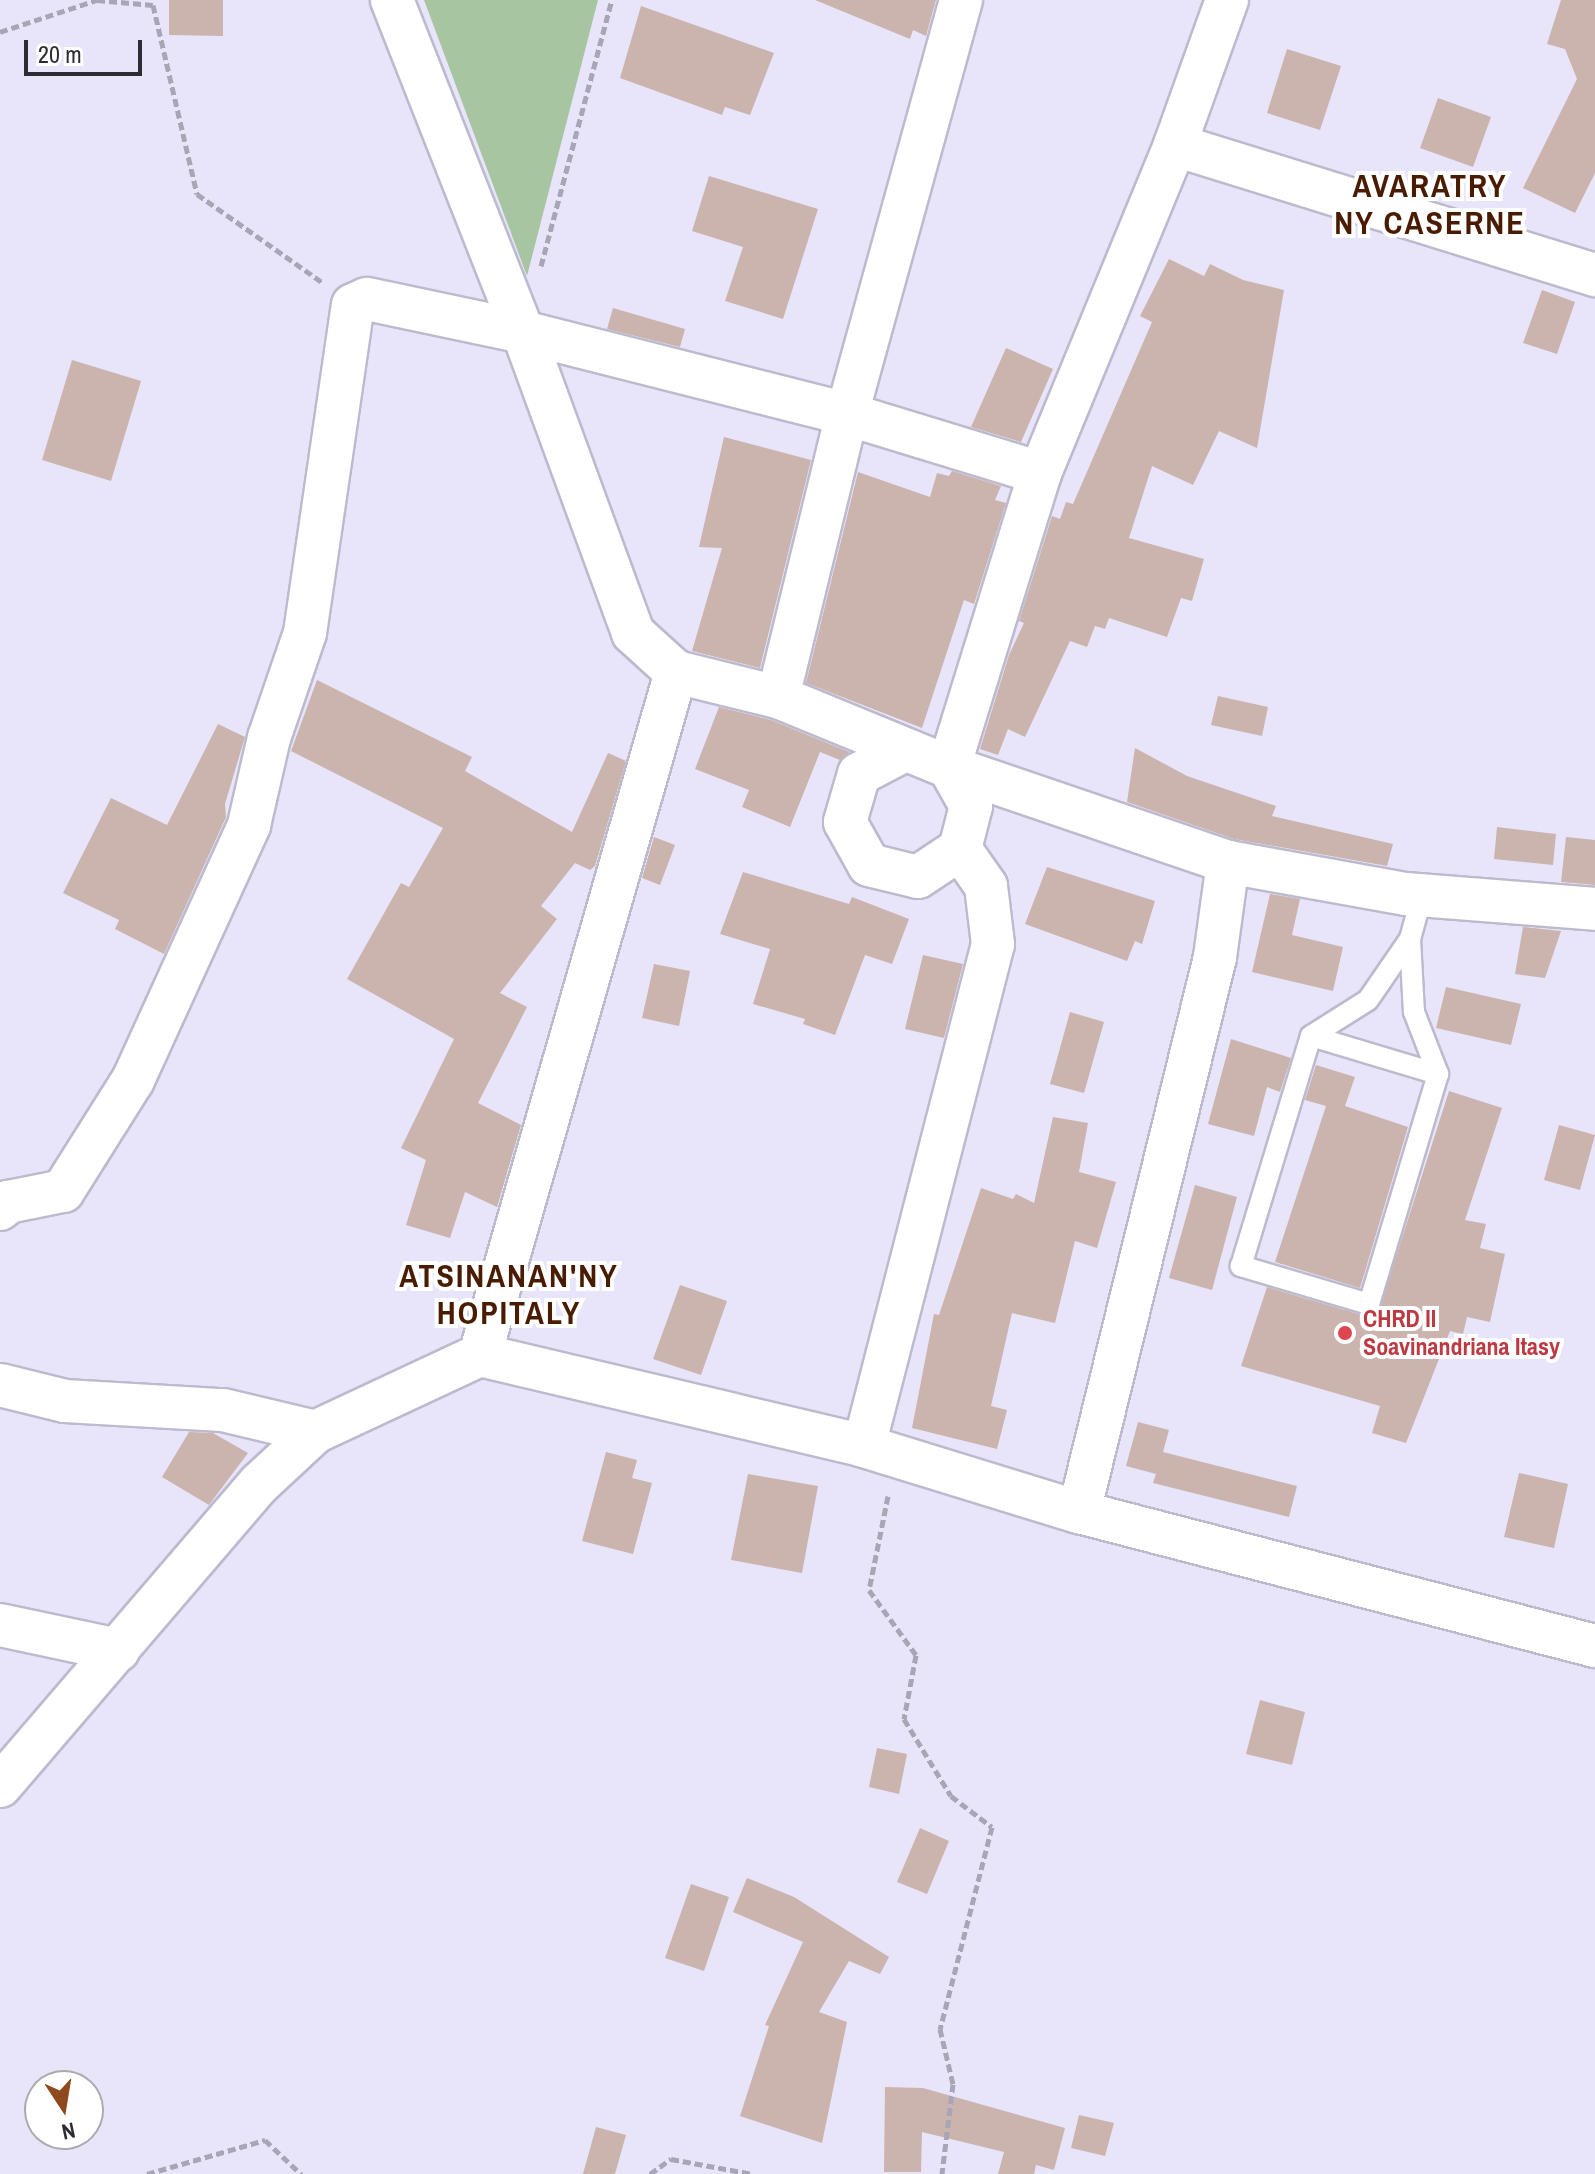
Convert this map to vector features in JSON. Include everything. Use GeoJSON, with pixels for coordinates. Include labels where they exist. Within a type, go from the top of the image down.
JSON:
{"type":"FeatureCollection","features":[{"type":"Feature","properties":{"kind":"street"},"geometry":{"type":"LineString","coordinates":[[392,0],[523,332],[633,633],[676,672],[778,697],[949,767],[1228,862],[1422,895],[1595,909]]}},
{"type":"Feature","properties":{"kind":"street"},"geometry":{"type":"LineString","coordinates":[[778,697],[847,414],[961,0]]}},
{"type":"Feature","properties":{"kind":"street"},"geometry":{"type":"LineString","coordinates":[[905,750],[859,774],[845,822],[869,865],[918,877],[960,849],[971,806],[949,767],[1040,473],[1175,145],[1227,0]]}},
{"type":"Feature","properties":{"kind":"street"},"geometry":{"type":"LineString","coordinates":[[1175,145],[1595,275]]}},
{"type":"Feature","properties":{"kind":"street"},"geometry":{"type":"LineString","coordinates":[[0,1209],[8,1202],[63,1191],[133,1080],[249,825],[269,738],[305,633],[353,305],[367,299],[523,332],[847,414],[1040,473]]}},
{"type":"Feature","properties":{"kind":"street"},"geometry":{"type":"LineString","coordinates":[[480,1355],[676,672]]}},
{"type":"Feature","properties":{"kind":"street"},"geometry":{"type":"LineString","coordinates":[[880,1451],[993,944],[986,886],[960,849]]}},
{"type":"Feature","properties":{"kind":"street"},"geometry":{"type":"LineString","coordinates":[[1079,1512],[1215,957],[1228,862]]}},
{"type":"Feature","properties":{"kind":"street"},"geometry":{"type":"LineString","coordinates":[[0,1786],[259,1484],[315,1432],[480,1355],[880,1451],[1079,1512],[1595,1646]]}},
{"type":"Feature","properties":{"kind":"street"},"geometry":{"type":"LineString","coordinates":[[0,1385],[65,1401],[223,1410],[315,1432]]}},
{"type":"Feature","properties":{"kind":"street"},"geometry":{"type":"LineString","coordinates":[[0,1625],[118,1650]]}},
{"type":"Feature","properties":{"kind":"lane"},"geometry":{"type":"LineString","coordinates":[[1410,939],[1368,1000],[1311,1036],[1241,1266],[1369,1304],[1438,1074],[1414,1012],[1410,939],[1422,895]]}},
{"type":"Feature","properties":{"kind":"lane"},"geometry":{"type":"LineString","coordinates":[[1311,1036],[1438,1074]]}},
{"type":"Feature","properties":{"kind":"path"},"geometry":{"type":"LineString","coordinates":[[0,32],[97,0],[153,5],[197,194],[353,305]]}},
{"type":"Feature","properties":{"kind":"path"},"geometry":{"type":"LineString","coordinates":[[539,272],[612,0]]}},
{"type":"Feature","properties":{"kind":"path"},"geometry":{"type":"LineString","coordinates":[[880,1451],[869,1590],[916,1655],[904,1719],[951,1796],[992,1827],[940,2029],[953,2084],[942,2174]]}},
{"type":"Feature","properties":{"kind":"path"},"geometry":{"type":"LineString","coordinates":[[147,2174],[265,2140],[301,2174]]}},
{"type":"Feature","properties":{"kind":"path"},"geometry":{"type":"LineString","coordinates":[[650,2174],[671,2159],[753,2174]]}},
{"type":"Feature","properties":{"kind":"green space"},"geometry":{"type":"Polygon","coordinates":[[[424,0],[598,0],[527,276],[424,0]]]}},
{"type":"Feature","properties":{"kind":"building"},"geometry":{"type":"Polygon","coordinates":[[[169,0],[223,0],[223,36],[169,35],[169,0]]]}},
{"type":"Feature","properties":{"kind":"building"},"geometry":{"type":"Polygon","coordinates":[[[815,0],[936,0],[926,36],[913,30],[910,39],[815,0]]]}},
{"type":"Feature","properties":{"kind":"building"},"geometry":{"type":"Polygon","coordinates":[[[1561,0],[1595,0],[1595,173],[1575,213],[1523,188],[1577,79],[1565,49],[1547,44],[1561,0]]]}},
{"type":"Feature","properties":{"kind":"building"},"geometry":{"type":"Polygon","coordinates":[[[641,6],[774,53],[750,115],[725,107],[722,115],[620,78],[641,6]]]}},
{"type":"Feature","properties":{"kind":"building"},"geometry":{"type":"Polygon","coordinates":[[[1287,49],[1341,66],[1320,130],[1267,113],[1287,49]]]}},
{"type":"Feature","properties":{"kind":"building"},"geometry":{"type":"Polygon","coordinates":[[[1438,98],[1491,117],[1473,167],[1420,148],[1438,98]]]}},
{"type":"Feature","properties":{"kind":"building"},"geometry":{"type":"Polygon","coordinates":[[[709,176],[818,209],[783,319],[725,301],[743,247],[692,231],[709,176]]]}},
{"type":"Feature","properties":{"kind":"building"},"geometry":{"type":"Polygon","coordinates":[[[1169,259],[1204,276],[1210,264],[1243,280],[1284,290],[1257,448],[1219,431],[1193,485],[1152,466],[1129,538],[1204,559],[1192,601],[1181,598],[1167,637],[1109,618],[1105,629],[1095,626],[1087,647],[1070,641],[1025,737],[1008,729],[998,755],[980,749],[1009,655],[1024,623],[1019,621],[1052,516],[1060,519],[1066,502],[1073,504],[1152,322],[1140,316],[1169,259]]]}},
{"type":"Feature","properties":{"kind":"building"},"geometry":{"type":"Polygon","coordinates":[[[1542,290],[1575,302],[1557,354],[1523,343],[1542,290]]]}},
{"type":"Feature","properties":{"kind":"building"},"geometry":{"type":"Polygon","coordinates":[[[613,308],[685,329],[680,347],[607,329],[613,308]]]}},
{"type":"Feature","properties":{"kind":"building"},"geometry":{"type":"Polygon","coordinates":[[[1006,348],[1053,369],[1021,442],[971,427],[1006,348]]]}},
{"type":"Feature","properties":{"kind":"building"},"geometry":{"type":"Polygon","coordinates":[[[72,360],[141,381],[111,481],[42,460],[72,360]]]}},
{"type":"Feature","properties":{"kind":"building"},"geometry":{"type":"Polygon","coordinates":[[[724,437],[811,460],[760,668],[692,651],[722,548],[699,547],[724,437]]]}},
{"type":"Feature","properties":{"kind":"building"},"geometry":{"type":"Polygon","coordinates":[[[952,471],[1001,486],[995,500],[1006,503],[974,604],[964,600],[922,728],[806,683],[858,472],[930,497],[937,473],[949,476],[952,471]]]}},
{"type":"Feature","properties":{"kind":"building"},"geometry":{"type":"Polygon","coordinates":[[[317,680],[472,757],[465,771],[572,832],[608,753],[626,761],[595,866],[590,870],[575,863],[541,906],[557,919],[500,993],[527,1007],[478,1103],[521,1125],[497,1207],[465,1192],[450,1238],[406,1225],[426,1160],[401,1148],[454,1039],[347,979],[401,883],[409,887],[443,828],[291,751],[317,680]]]}},
{"type":"Feature","properties":{"kind":"building"},"geometry":{"type":"Polygon","coordinates":[[[1218,696],[1268,707],[1262,736],[1211,725],[1218,696]]]}},
{"type":"Feature","properties":{"kind":"building"},"geometry":{"type":"Polygon","coordinates":[[[719,707],[771,720],[849,752],[840,760],[820,752],[790,827],[742,807],[749,790],[695,769],[719,707]]]}},
{"type":"Feature","properties":{"kind":"building"},"geometry":{"type":"Polygon","coordinates":[[[218,724],[245,737],[225,804],[226,817],[164,954],[115,929],[119,920],[63,893],[111,798],[167,825],[218,724]]]}},
{"type":"Feature","properties":{"kind":"building"},"geometry":{"type":"Polygon","coordinates":[[[1135,748],[1187,776],[1276,806],[1272,816],[1393,844],[1387,866],[1234,839],[1127,802],[1135,748]]]}},
{"type":"Feature","properties":{"kind":"building"},"geometry":{"type":"Polygon","coordinates":[[[1497,827],[1556,834],[1553,865],[1494,859],[1497,827]]]}},
{"type":"Feature","properties":{"kind":"building"},"geometry":{"type":"Polygon","coordinates":[[[654,837],[675,845],[660,885],[642,878],[654,837]]]}},
{"type":"Feature","properties":{"kind":"building"},"geometry":{"type":"Polygon","coordinates":[[[1566,837],[1595,840],[1595,885],[1561,882],[1566,837]]]}},
{"type":"Feature","properties":{"kind":"building"},"geometry":{"type":"Polygon","coordinates":[[[1047,867],[1155,901],[1142,944],[1135,941],[1127,961],[1025,924],[1047,867]]]}},
{"type":"Feature","properties":{"kind":"building"},"geometry":{"type":"Polygon","coordinates":[[[743,872],[849,904],[852,897],[909,919],[892,964],[865,955],[835,1035],[803,1024],[805,1019],[753,1004],[770,949],[720,934],[743,872]]]}},
{"type":"Feature","properties":{"kind":"building"},"geometry":{"type":"Polygon","coordinates":[[[1270,894],[1300,899],[1292,935],[1343,947],[1333,991],[1252,972],[1270,894]]]}},
{"type":"Feature","properties":{"kind":"building"},"geometry":{"type":"Polygon","coordinates":[[[1523,927],[1561,931],[1545,978],[1515,974],[1523,927]]]}},
{"type":"Feature","properties":{"kind":"building"},"geometry":{"type":"Polygon","coordinates":[[[923,955],[963,964],[944,1038],[905,1029],[923,955]]]}},
{"type":"Feature","properties":{"kind":"building"},"geometry":{"type":"Polygon","coordinates":[[[654,964],[690,971],[679,1026],[642,1018],[654,964]]]}},
{"type":"Feature","properties":{"kind":"building"},"geometry":{"type":"Polygon","coordinates":[[[1446,987],[1521,1004],[1511,1045],[1436,1028],[1446,987]]]}},
{"type":"Feature","properties":{"kind":"building"},"geometry":{"type":"Polygon","coordinates":[[[1070,1012],[1104,1022],[1084,1093],[1050,1084],[1070,1012]]]}},
{"type":"Feature","properties":{"kind":"building"},"geometry":{"type":"Polygon","coordinates":[[[1231,1039],[1291,1058],[1280,1092],[1267,1087],[1254,1136],[1208,1124],[1231,1039]]]}},
{"type":"Feature","properties":{"kind":"building"},"geometry":{"type":"Polygon","coordinates":[[[1316,1065],[1355,1077],[1345,1106],[1408,1127],[1360,1288],[1275,1262],[1326,1106],[1305,1100],[1316,1065]]]}},
{"type":"Feature","properties":{"kind":"building"},"geometry":{"type":"Polygon","coordinates":[[[1449,1091],[1502,1108],[1465,1220],[1486,1224],[1480,1248],[1505,1254],[1490,1322],[1467,1317],[1463,1334],[1450,1331],[1406,1443],[1372,1433],[1380,1406],[1241,1366],[1267,1287],[1365,1316],[1378,1313],[1449,1091]]]}},
{"type":"Feature","properties":{"kind":"building"},"geometry":{"type":"Polygon","coordinates":[[[1053,1117],[1088,1123],[1079,1172],[1116,1182],[1097,1248],[1075,1241],[1055,1323],[1012,1313],[991,1406],[1007,1410],[997,1449],[912,1428],[934,1314],[939,1315],[981,1188],[1013,1199],[1016,1194],[1034,1203],[1053,1117]]]}},
{"type":"Feature","properties":{"kind":"building"},"geometry":{"type":"Polygon","coordinates":[[[1559,1125],[1595,1135],[1580,1190],[1544,1180],[1559,1125]]]}},
{"type":"Feature","properties":{"kind":"building"},"geometry":{"type":"Polygon","coordinates":[[[1195,1185],[1237,1197],[1212,1290],[1169,1278],[1195,1185]]]}},
{"type":"Feature","properties":{"kind":"building"},"geometry":{"type":"Polygon","coordinates":[[[680,1285],[727,1301],[701,1375],[653,1359],[680,1285]]]}},
{"type":"Feature","properties":{"kind":"building"},"geometry":{"type":"Polygon","coordinates":[[[1138,1422],[1169,1430],[1163,1452],[1297,1486],[1289,1517],[1153,1483],[1156,1474],[1126,1466],[1138,1422]]]}},
{"type":"Feature","properties":{"kind":"building"},"geometry":{"type":"Polygon","coordinates":[[[189,1432],[213,1433],[248,1453],[209,1505],[162,1477],[189,1432]]]}},
{"type":"Feature","properties":{"kind":"building"},"geometry":{"type":"Polygon","coordinates":[[[606,1452],[637,1460],[632,1478],[652,1483],[633,1554],[582,1541],[606,1452]]]}},
{"type":"Feature","properties":{"kind":"building"},"geometry":{"type":"Polygon","coordinates":[[[1519,1473],[1568,1484],[1554,1548],[1504,1537],[1519,1473]]]}},
{"type":"Feature","properties":{"kind":"building"},"geometry":{"type":"Polygon","coordinates":[[[748,1474],[818,1486],[802,1573],[731,1560],[748,1474]]]}},
{"type":"Feature","properties":{"kind":"building"},"geometry":{"type":"Polygon","coordinates":[[[1260,1700],[1305,1712],[1292,1765],[1246,1754],[1260,1700]]]}},
{"type":"Feature","properties":{"kind":"building"},"geometry":{"type":"Polygon","coordinates":[[[877,1748],[907,1754],[899,1794],[869,1787],[877,1748]]]}},
{"type":"Feature","properties":{"kind":"building"},"geometry":{"type":"Polygon","coordinates":[[[920,1828],[949,1841],[927,1894],[897,1882],[920,1828]]]}},
{"type":"Feature","properties":{"kind":"building"},"geometry":{"type":"Polygon","coordinates":[[[747,1878],[794,1897],[889,1957],[880,1974],[849,1961],[819,2012],[847,2022],[822,2143],[740,2116],[769,2026],[765,2025],[803,1942],[733,1912],[747,1878]]]}},
{"type":"Feature","properties":{"kind":"building"},"geometry":{"type":"Polygon","coordinates":[[[691,1884],[729,1897],[704,1971],[665,1958],[691,1884]]]}},
{"type":"Feature","properties":{"kind":"building"},"geometry":{"type":"Polygon","coordinates":[[[885,2087],[923,2088],[1065,2128],[1054,2170],[1036,2165],[1034,2174],[998,2174],[1004,2152],[922,2132],[921,2172],[884,2172],[885,2087]]]}},
{"type":"Feature","properties":{"kind":"building"},"geometry":{"type":"Polygon","coordinates":[[[1079,2115],[1114,2123],[1105,2156],[1071,2148],[1079,2115]]]}},
{"type":"Feature","properties":{"kind":"building"},"geometry":{"type":"Polygon","coordinates":[[[596,2127],[626,2135],[615,2174],[583,2174],[596,2127]]]}},
{"type":"Feature","properties":{"kind":"place","name":"CHRD II Soavinandriana Itasy"},"geometry":{"type":"Point","coordinates":[1345,1333]}},
{"type":"Feature","properties":{"kind":"district","name":"AVARATRY NY CASERNE"},"geometry":{"type":"Point","coordinates":[1430,206]}},
{"type":"Feature","properties":{"kind":"district","name":"ATSINANAN'NY HOPITALY"},"geometry":{"type":"Point","coordinates":[509,1296]}}]}
